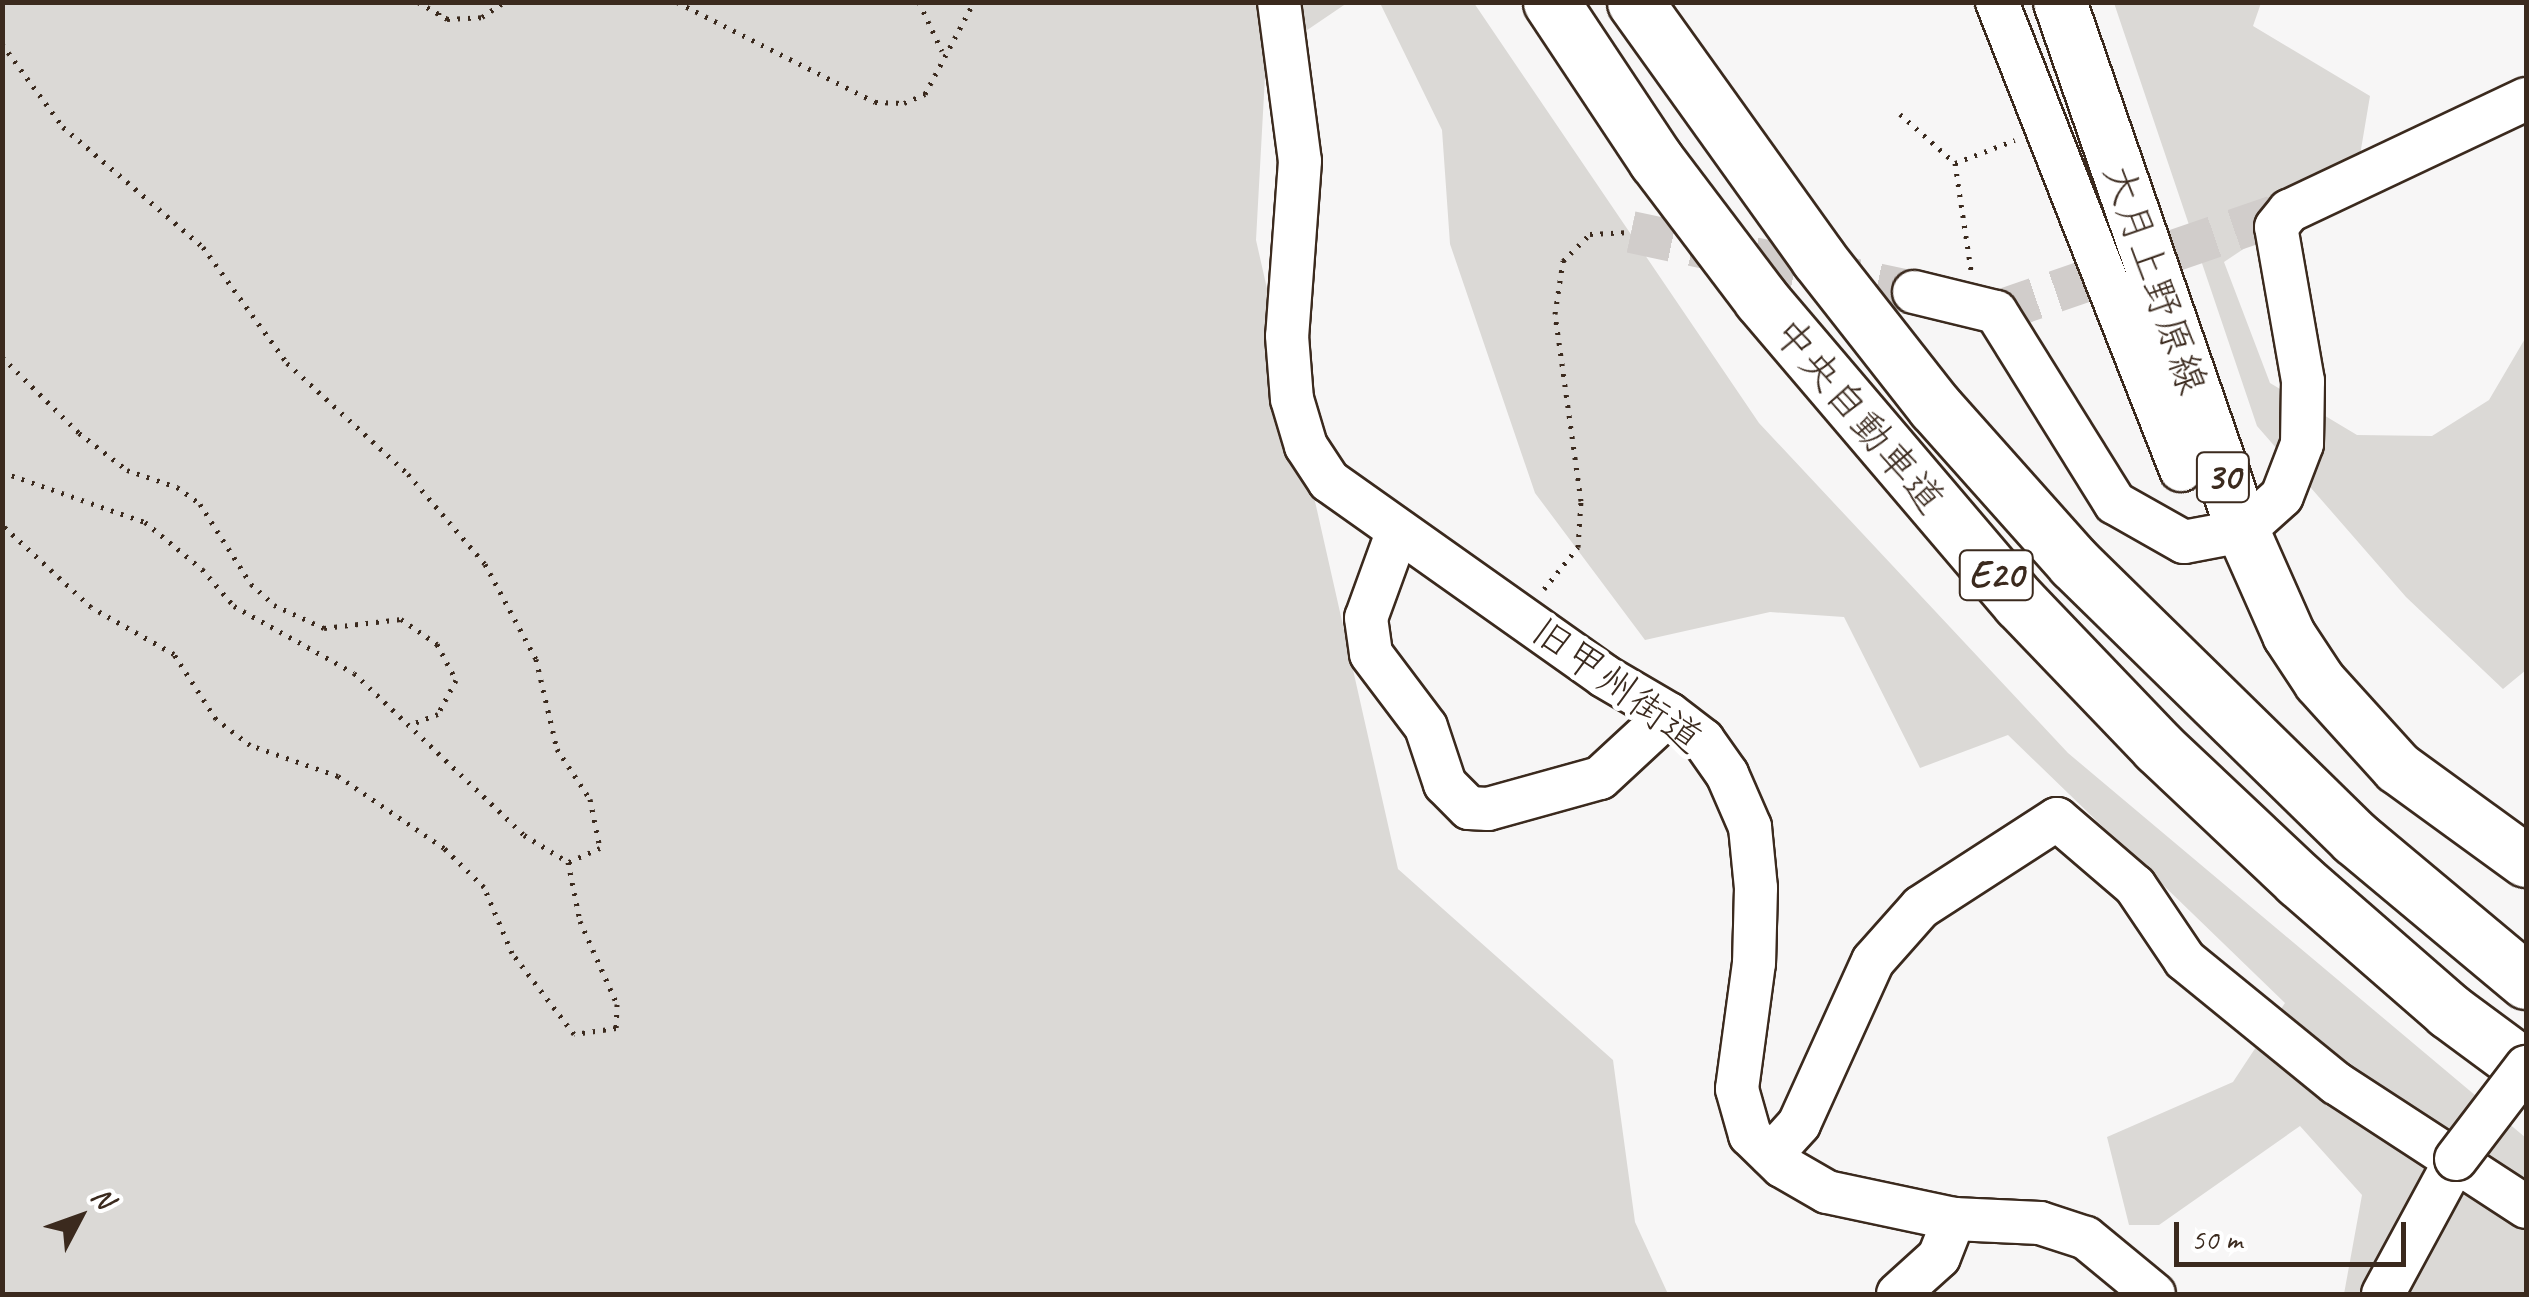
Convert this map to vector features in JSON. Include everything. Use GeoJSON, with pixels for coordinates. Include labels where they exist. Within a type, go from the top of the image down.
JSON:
{"type":"FeatureCollection","features":[{"type":"Feature","properties":{"kind":"highway","name":"中央自動車道"},"geometry":{"type":"LineString","coordinates":[[1551,2],[1656,160],[1760,298],[2020,602],[2158,748],[2299,880],[2449,1010],[2526,1067]]}},
{"type":"Feature","properties":{"kind":"highway","name":"中央自動車道"},"geometry":{"type":"LineString","coordinates":[[1635,2],[1818,258],[1936,406],[2074,563],[2355,838],[2526,981]]}},
{"type":"Feature","properties":{"kind":"main road","name":"大月上野原線"},"geometry":{"type":"LineString","coordinates":[[2060,2],[2243,531],[2289,635],[2354,723],[2428,794],[2526,861]]}},
{"type":"Feature","properties":{"kind":"street","name":"旧甲州街道"},"geometry":{"type":"LineString","coordinates":[[1279,2],[1300,162],[1287,336],[1292,399],[1306,446],[1329,481],[1398,533],[1670,714],[1719,763],[1750,827],[1754,963],[1737,1089],[1740,1115],[1771,1155],[1827,1192],[1954,1219],[2040,1223],[2086,1238],[2154,1294]]}},
{"type":"Feature","properties":{"kind":"street"},"geometry":{"type":"LineString","coordinates":[[1997,2],[2181,470]]}},
{"type":"Feature","properties":{"kind":"street"},"geometry":{"type":"LineString","coordinates":[[1914,292],[1996,312],[2114,503],[2184,542],[2243,531],[2282,496],[2302,444],[2303,381],[2276,228],[2289,211],[2526,99]]}},
{"type":"Feature","properties":{"kind":"street"},"geometry":{"type":"LineString","coordinates":[[1398,533],[1366,618],[1371,654],[1426,727],[1445,784],[1470,808],[1488,809],[1600,778],[1670,714]]}},
{"type":"Feature","properties":{"kind":"street"},"geometry":{"type":"LineString","coordinates":[[1771,1155],[1799,1124],[1873,961],[1922,906],[2057,818],[2135,886],[2185,960],[2336,1083],[2456,1158],[2526,1208]]}},
{"type":"Feature","properties":{"kind":"street"},"geometry":{"type":"LineString","coordinates":[[2383,1294],[2456,1158],[2526,1067]]}},
{"type":"Feature","properties":{"kind":"street"},"geometry":{"type":"LineString","coordinates":[[1898,1294],[1938,1258],[1954,1219]]}},
{"type":"Feature","properties":{"kind":"path"},"geometry":{"type":"LineString","coordinates":[[418,2],[439,16],[482,17],[504,2]]}},
{"type":"Feature","properties":{"kind":"path"},"geometry":{"type":"LineString","coordinates":[[438,2],[439,16]]}},
{"type":"Feature","properties":{"kind":"path"},"geometry":{"type":"LineString","coordinates":[[677,2],[875,102],[904,103],[925,94],[942,51],[974,2]]}},
{"type":"Feature","properties":{"kind":"path"},"geometry":{"type":"LineString","coordinates":[[919,2],[942,51]]}},
{"type":"Feature","properties":{"kind":"path"},"geometry":{"type":"LineString","coordinates":[[2,44],[63,128],[203,247],[287,363],[408,474],[485,564],[536,659],[557,748],[590,799],[600,848],[568,862]]}},
{"type":"Feature","properties":{"kind":"path"},"geometry":{"type":"LineString","coordinates":[[1900,114],[1955,162],[1976,307]]}},
{"type":"Feature","properties":{"kind":"path"},"geometry":{"type":"LineString","coordinates":[[1955,162],[2046,128]]}},
{"type":"Feature","properties":{"kind":"path"},"geometry":{"type":"LineString","coordinates":[[1517,613],[1578,547],[1581,501],[1556,314],[1563,262],[1590,234],[1631,232]]}},
{"type":"Feature","properties":{"kind":"path"},"geometry":{"type":"LineString","coordinates":[[2,357],[126,470],[177,487],[200,504],[252,584],[274,604],[324,628],[401,619],[436,644],[456,680],[438,714],[409,725]]}},
{"type":"Feature","properties":{"kind":"path"},"geometry":{"type":"LineString","coordinates":[[2,472],[145,522],[202,569],[234,606],[354,672],[524,835],[568,862],[580,921],[617,1004],[618,1023],[606,1034],[574,1034],[512,953],[484,887],[444,848],[338,776],[250,745],[216,719],[174,654],[114,625],[2,525]]}},
{"type":"Feature","properties":{"kind":"shaded area"},"geometry":{"type":"Polygon","coordinates":[[[3,3],[1347,3],[1266,58],[1256,240],[1398,869],[1613,1060],[1635,1222],[1668,1294],[3,1294],[3,3]]]}},
{"type":"Feature","properties":{"kind":"shaded area"},"geometry":{"type":"Polygon","coordinates":[[[1380,3],[1474,3],[1759,423],[2068,753],[2526,1138],[2526,1294],[2344,1294],[2362,1195],[2300,1126],[2159,1225],[2129,1225],[2107,1137],[2233,1082],[2285,1003],[2008,735],[1920,768],[1844,617],[1770,612],[1645,640],[1535,493],[1450,244],[1442,130],[1380,3]]]}},
{"type":"Feature","properties":{"kind":"shaded area"},"geometry":{"type":"Polygon","coordinates":[[[2114,3],[2261,3],[2253,26],[2370,96],[2357,173],[2224,262],[2270,383],[2357,435],[2432,436],[2489,400],[2526,337],[2526,670],[2503,689],[2406,597],[2257,426],[2114,3]]]}},
{"type":"Feature","properties":{"kind":"tunnel"},"geometry":{"type":"LineString","coordinates":[[1996,312],[2289,211]]}},
{"type":"Feature","properties":{"kind":"tunnel"},"geometry":{"type":"LineString","coordinates":[[1631,232],[1914,292]]}}]}
